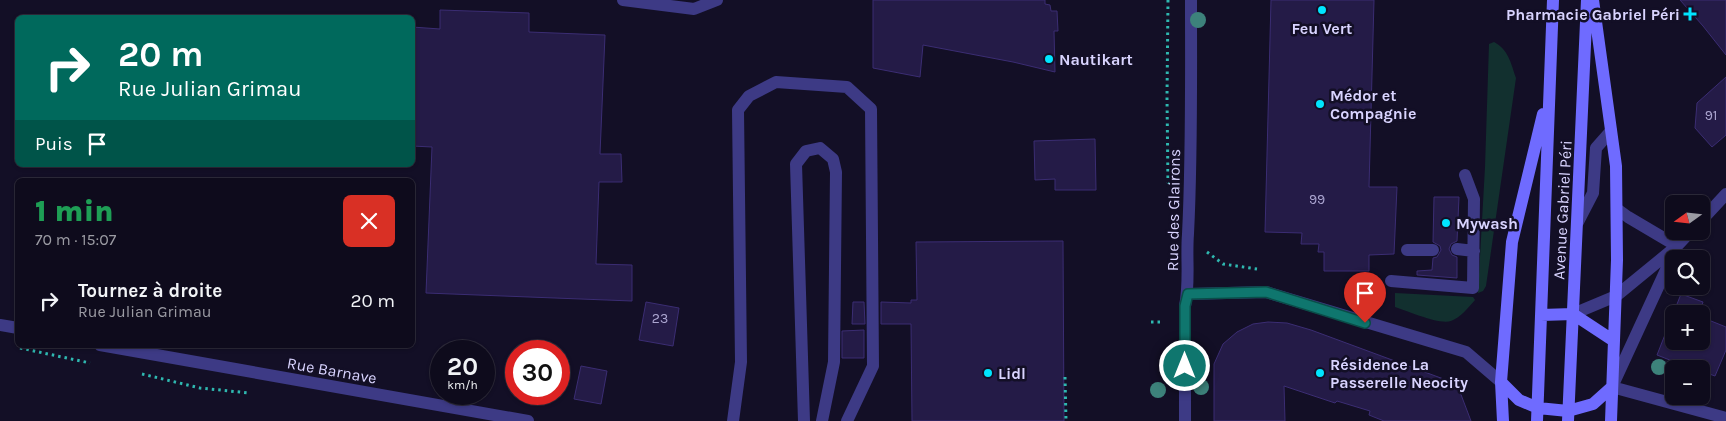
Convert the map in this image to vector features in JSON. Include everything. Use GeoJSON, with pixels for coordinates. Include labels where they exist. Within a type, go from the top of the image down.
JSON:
{"type":"FeatureCollection","features":[{"type":"Feature","properties":{"kind":"main road","name":"Avenue Gabriel Péri"},"geometry":{"type":"LineString","coordinates":[[1537,415],[1553,0]]}},
{"type":"Feature","properties":{"kind":"main road","name":"Avenue Gabriel Péri"},"geometry":{"type":"LineString","coordinates":[[1568,416],[1587,0]]}},
{"type":"Feature","properties":{"kind":"main road"},"geometry":{"type":"LineString","coordinates":[[1593,0],[1616,166],[1616,296],[1611,421]]}},
{"type":"Feature","properties":{"kind":"main road"},"geometry":{"type":"LineString","coordinates":[[1503,421],[1501,382],[1512,242],[1550,88]]}},
{"type":"Feature","properties":{"kind":"main road"},"geometry":{"type":"LineString","coordinates":[[1541,316],[1573,314],[1614,341]]}},
{"type":"Feature","properties":{"kind":"main road"},"geometry":{"type":"LineString","coordinates":[[1501,382],[1537,415],[1568,416],[1593,404],[1612,386]]}},
{"type":"Feature","properties":{"kind":"street"},"geometry":{"type":"LineString","coordinates":[[623,0],[694,10],[718,0]]}},
{"type":"Feature","properties":{"kind":"street","name":"Rue des Glairons"},"geometry":{"type":"LineString","coordinates":[[1185,421],[1185,306],[1188,294],[1187,237],[1191,189],[1191,0]]}},
{"type":"Feature","properties":{"kind":"street"},"geometry":{"type":"LineString","coordinates":[[733,421],[741,362],[738,110],[748,96],[776,82],[848,87],[871,110],[873,366],[847,421]]}},
{"type":"Feature","properties":{"kind":"street"},"geometry":{"type":"LineString","coordinates":[[1578,222],[1593,193],[1596,148],[1611,131]]}},
{"type":"Feature","properties":{"kind":"street"},"geometry":{"type":"LineString","coordinates":[[804,421],[796,164],[806,151],[820,148],[832,159],[836,172],[834,362],[822,421]]}},
{"type":"Feature","properties":{"kind":"street"},"geometry":{"type":"LineString","coordinates":[[1391,281],[1473,288],[1474,199],[1465,175]]}},
{"type":"Feature","properties":{"kind":"street"},"geometry":{"type":"LineString","coordinates":[[1710,211],[1726,194]]}},
{"type":"Feature","properties":{"kind":"street"},"geometry":{"type":"LineString","coordinates":[[1617,209],[1677,246]]}},
{"type":"Feature","properties":{"kind":"street"},"geometry":{"type":"LineString","coordinates":[[1573,314],[1616,296],[1683,240]]}},
{"type":"Feature","properties":{"kind":"street"},"geometry":{"type":"LineString","coordinates":[[1677,246],[1612,386],[1726,418]]}},
{"type":"Feature","properties":{"kind":"street"},"geometry":{"type":"LineString","coordinates":[[1457,249],[1474,250]]}},
{"type":"Feature","properties":{"kind":"street"},"geometry":{"type":"LineString","coordinates":[[1406,250],[1433,250]]}},
{"type":"Feature","properties":{"kind":"street"},"geometry":{"type":"LineString","coordinates":[[1188,294],[1266,292],[1466,352],[1501,382]]}},
{"type":"Feature","properties":{"kind":"street"},"geometry":{"type":"LineString","coordinates":[[0,325],[15,328]]}},
{"type":"Feature","properties":{"kind":"street","name":"Rue Barnave"},"geometry":{"type":"LineString","coordinates":[[116,348],[492,418],[528,421]]}},
{"type":"Feature","properties":{"kind":"path"},"geometry":{"type":"LineString","coordinates":[[1168,0],[1168,191]]}},
{"type":"Feature","properties":{"kind":"path"},"geometry":{"type":"LineString","coordinates":[[1187,237],[1222,264],[1257,269]]}},
{"type":"Feature","properties":{"kind":"path"},"geometry":{"type":"LineString","coordinates":[[1151,322],[1163,322]]}},
{"type":"Feature","properties":{"kind":"path"},"geometry":{"type":"LineString","coordinates":[[1065,377],[1066,421]]}},
{"type":"Feature","properties":{"kind":"green space"},"geometry":{"type":"Polygon","coordinates":[[[1494,42],[1503,48],[1511,62],[1516,78],[1486,286],[1483,291],[1478,293],[1489,44],[1494,42]]]}},
{"type":"Feature","properties":{"kind":"green space"},"geometry":{"type":"Polygon","coordinates":[[[1395,293],[1473,297],[1475,300],[1458,317],[1446,322],[1395,307],[1395,293]]]}},
{"type":"Feature","properties":{"kind":"building"},"geometry":{"type":"Polygon","coordinates":[[[873,0],[1045,0],[1045,4],[1050,5],[1051,11],[1057,11],[1058,31],[1054,31],[1055,72],[923,45],[920,77],[873,68],[873,0]]]}},
{"type":"Feature","properties":{"kind":"building"},"geometry":{"type":"Polygon","coordinates":[[[1271,0],[1374,0],[1369,187],[1397,187],[1394,254],[1369,255],[1369,271],[1324,271],[1324,252],[1318,252],[1319,244],[1301,244],[1302,233],[1265,232],[1271,0]]]}},
{"type":"Feature","properties":{"kind":"building"},"geometry":{"type":"Polygon","coordinates":[[[1680,0],[1726,0],[1726,55],[1703,26],[1680,0]]]}},
{"type":"Feature","properties":{"kind":"building"},"geometry":{"type":"Polygon","coordinates":[[[440,10],[529,13],[529,32],[605,35],[600,154],[621,154],[622,182],[599,182],[596,264],[632,265],[632,301],[426,293],[432,147],[415,146],[415,27],[440,29],[440,10]]]}},
{"type":"Feature","properties":{"kind":"building"},"geometry":{"type":"Polygon","coordinates":[[[1726,77],[1726,135],[1712,147],[1695,128],[1697,103],[1726,77]]]}},
{"type":"Feature","properties":{"kind":"building"},"geometry":{"type":"Polygon","coordinates":[[[1095,139],[1096,190],[1055,190],[1055,179],[1035,180],[1034,141],[1095,139]]]}},
{"type":"Feature","properties":{"kind":"building","name":"Mywash"},"geometry":{"type":"Polygon","coordinates":[[[1434,197],[1459,197],[1457,241],[1451,244],[1449,249],[1452,255],[1457,257],[1457,278],[1417,275],[1417,271],[1432,270],[1433,258],[1437,257],[1441,250],[1440,246],[1433,242],[1434,197]]]}},
{"type":"Feature","properties":{"kind":"building","name":"Lidl"},"geometry":{"type":"Polygon","coordinates":[[[1063,241],[1064,421],[912,421],[911,324],[881,324],[881,302],[911,303],[911,300],[917,300],[916,242],[1063,241]]]}},
{"type":"Feature","properties":{"kind":"building"},"geometry":{"type":"Polygon","coordinates":[[[1681,295],[1703,302],[1702,305],[1677,305],[1681,295]]]}},
{"type":"Feature","properties":{"kind":"building"},"geometry":{"type":"Polygon","coordinates":[[[646,302],[679,308],[673,346],[639,340],[646,302]]]}},
{"type":"Feature","properties":{"kind":"building"},"geometry":{"type":"Polygon","coordinates":[[[853,302],[864,302],[865,324],[852,324],[853,302]]]}},
{"type":"Feature","properties":{"kind":"building"},"geometry":{"type":"Polygon","coordinates":[[[1710,321],[1726,327],[1726,350],[1715,376],[1710,374],[1710,360],[1670,360],[1657,355],[1665,335],[1665,350],[1710,350],[1710,321]]]}},
{"type":"Feature","properties":{"kind":"building","name":"Résidence La Passerelle Neocity"},"geometry":{"type":"Polygon","coordinates":[[[1268,322],[1287,323],[1311,330],[1449,381],[1460,392],[1471,421],[1384,421],[1369,415],[1370,411],[1337,401],[1335,403],[1284,386],[1285,421],[1214,421],[1214,364],[1223,344],[1237,332],[1253,324],[1268,322]]]}},
{"type":"Feature","properties":{"kind":"building"},"geometry":{"type":"Polygon","coordinates":[[[864,330],[864,358],[842,358],[842,331],[864,330]]]}},
{"type":"Feature","properties":{"kind":"building"},"geometry":{"type":"Polygon","coordinates":[[[581,366],[607,371],[601,404],[574,399],[581,366]]]}},
{"type":"Feature","properties":{"kind":"place","name":"Feu Vert"},"geometry":{"type":"Point","coordinates":[1322,10]}},
{"type":"Feature","properties":{"kind":"place","name":"Pharmacie Gabriel Péri"},"geometry":{"type":"Point","coordinates":[1690,14]}},
{"type":"Feature","properties":{"kind":"place","name":"Nautikart"},"geometry":{"type":"Point","coordinates":[1049,59]}},
{"type":"Feature","properties":{"kind":"place","name":"Médor et Compagnie"},"geometry":{"type":"Point","coordinates":[1320,104]}},
{"type":"Feature","properties":{"kind":"place","name":"Mywash"},"geometry":{"type":"Point","coordinates":[1446,223]}},
{"type":"Feature","properties":{"kind":"place","name":"Lidl"},"geometry":{"type":"Point","coordinates":[988,373]}},
{"type":"Feature","properties":{"kind":"place","name":"Résidence La Passerelle Neocity"},"geometry":{"type":"Point","coordinates":[1320,373]}},
{"type":"Feature","properties":{"kind":"route"},"geometry":{"type":"LineString","coordinates":[[1185,366],[1185,306],[1188,294],[1266,292],[1365,323]]}}]}
